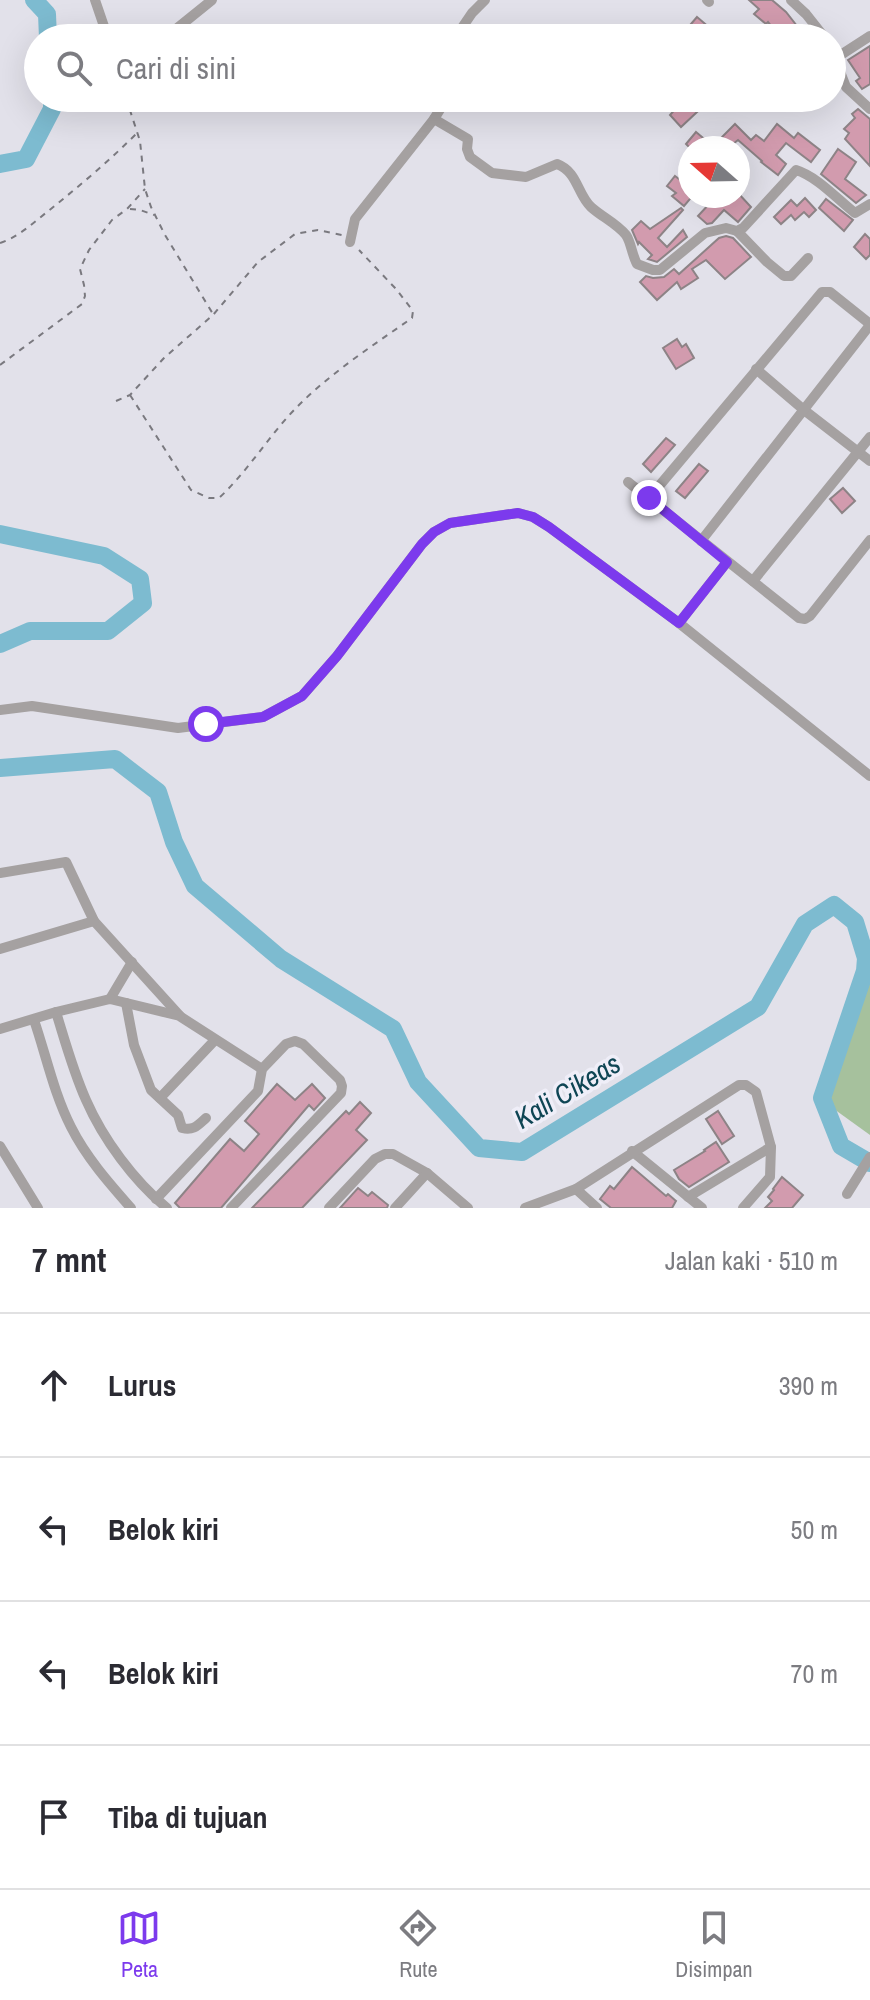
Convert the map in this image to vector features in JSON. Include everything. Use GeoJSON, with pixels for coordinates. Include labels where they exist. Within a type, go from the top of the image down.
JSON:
{"type":"FeatureCollection","features":[{"type":"Feature","properties":{"kind":"street"},"geometry":{"type":"LineString","coordinates":[[95,0],[103,24]]}},
{"type":"Feature","properties":{"kind":"street"},"geometry":{"type":"LineString","coordinates":[[182,24],[212,0]]}},
{"type":"Feature","properties":{"kind":"street"},"geometry":{"type":"LineString","coordinates":[[465,24],[485,0]]}},
{"type":"Feature","properties":{"kind":"street"},"geometry":{"type":"LineString","coordinates":[[791,0],[814,24]]}},
{"type":"Feature","properties":{"kind":"street"},"geometry":{"type":"LineString","coordinates":[[846,49],[870,36]]}},
{"type":"Feature","properties":{"kind":"street"},"geometry":{"type":"LineString","coordinates":[[846,87],[870,109]]}},
{"type":"Feature","properties":{"kind":"street"},"geometry":{"type":"LineString","coordinates":[[350,242],[355,219],[438,112]]}},
{"type":"Feature","properties":{"kind":"street"},"geometry":{"type":"LineString","coordinates":[[434,119],[468,139],[470,157],[492,173],[526,177],[557,164],[563,166],[574,176],[590,206],[628,238],[637,264],[653,270],[660,270],[705,233],[726,228],[737,231],[784,276],[791,276],[808,258]]}},
{"type":"Feature","properties":{"kind":"street"},"geometry":{"type":"LineString","coordinates":[[737,231],[796,170],[855,213],[870,204]]}},
{"type":"Feature","properties":{"kind":"street"},"geometry":{"type":"LineString","coordinates":[[649,498],[822,292],[830,292],[870,325],[701,541]]}},
{"type":"Feature","properties":{"kind":"street"},"geometry":{"type":"LineString","coordinates":[[756,369],[870,461]]}},
{"type":"Feature","properties":{"kind":"street"},"geometry":{"type":"LineString","coordinates":[[753,581],[870,437]]}},
{"type":"Feature","properties":{"kind":"street"},"geometry":{"type":"LineString","coordinates":[[628,482],[799,618],[810,616],[870,540]]}},
{"type":"Feature","properties":{"kind":"street"},"geometry":{"type":"LineString","coordinates":[[0,710],[32,706],[178,728],[263,717],[302,696],[434,532],[450,523],[518,513],[533,517],[549,527],[679,623],[870,776]]}},
{"type":"Feature","properties":{"kind":"street"},"geometry":{"type":"LineString","coordinates":[[679,623],[727,562]]}},
{"type":"Feature","properties":{"kind":"street"},"geometry":{"type":"LineString","coordinates":[[0,873],[66,862],[94,921],[181,1017],[262,1069]]}},
{"type":"Feature","properties":{"kind":"street"},"geometry":{"type":"LineString","coordinates":[[0,949],[94,921]]}},
{"type":"Feature","properties":{"kind":"street"},"geometry":{"type":"LineString","coordinates":[[110,999],[132,962]]}},
{"type":"Feature","properties":{"kind":"street"},"geometry":{"type":"LineString","coordinates":[[0,1029],[110,999],[181,1017]]}},
{"type":"Feature","properties":{"kind":"street"},"geometry":{"type":"LineString","coordinates":[[126,1003],[134,1045],[151,1090],[178,1115],[182,1128],[196,1128],[206,1118]]}},
{"type":"Feature","properties":{"kind":"street"},"geometry":{"type":"LineString","coordinates":[[56,1012],[93,1115],[143,1186],[167,1208]]}},
{"type":"Feature","properties":{"kind":"street"},"geometry":{"type":"LineString","coordinates":[[34,1020],[72,1129],[109,1183],[131,1208]]}},
{"type":"Feature","properties":{"kind":"street"},"geometry":{"type":"LineString","coordinates":[[160,1098],[215,1040]]}},
{"type":"Feature","properties":{"kind":"street"},"geometry":{"type":"LineString","coordinates":[[156,1199],[258,1091],[262,1069],[286,1044],[297,1041],[340,1080],[341,1093],[231,1208]]}},
{"type":"Feature","properties":{"kind":"street"},"geometry":{"type":"LineString","coordinates":[[525,1208],[576,1189],[739,1085],[746,1085],[756,1092],[771,1147],[770,1177],[743,1208]]}},
{"type":"Feature","properties":{"kind":"street"},"geometry":{"type":"LineString","coordinates":[[0,1146],[38,1208]]}},
{"type":"Feature","properties":{"kind":"street"},"geometry":{"type":"LineString","coordinates":[[688,1197],[771,1147]]}},
{"type":"Feature","properties":{"kind":"street"},"geometry":{"type":"LineString","coordinates":[[632,1151],[702,1208]]}},
{"type":"Feature","properties":{"kind":"street"},"geometry":{"type":"LineString","coordinates":[[329,1208],[375,1159],[385,1154],[393,1154],[427,1173],[468,1208]]}},
{"type":"Feature","properties":{"kind":"street"},"geometry":{"type":"LineString","coordinates":[[847,1194],[870,1157]]}},
{"type":"Feature","properties":{"kind":"street"},"geometry":{"type":"LineString","coordinates":[[399,1207],[427,1173]]}},
{"type":"Feature","properties":{"kind":"street"},"geometry":{"type":"LineString","coordinates":[[576,1189],[597,1208]]}},
{"type":"Feature","properties":{"kind":"path"},"geometry":{"type":"LineString","coordinates":[[130,112],[140,141],[145,189],[155,216],[213,315]]}},
{"type":"Feature","properties":{"kind":"path"},"geometry":{"type":"LineString","coordinates":[[0,243],[16,236],[62,200],[137,133]]}},
{"type":"Feature","properties":{"kind":"path"},"geometry":{"type":"LineString","coordinates":[[0,365],[82,304],[85,296],[80,269],[83,260],[112,220],[145,189]]}},
{"type":"Feature","properties":{"kind":"path"},"geometry":{"type":"LineString","coordinates":[[127,209],[155,216]]}},
{"type":"Feature","properties":{"kind":"path"},"geometry":{"type":"LineString","coordinates":[[116,401],[130,395],[164,358],[213,315],[258,262],[295,234],[318,230],[341,234],[396,289],[413,311],[412,318],[358,356],[295,410],[240,478],[219,498],[209,498],[191,490],[130,395]]}},
{"type":"Feature","properties":{"kind":"green space"},"geometry":{"type":"Polygon","coordinates":[[[870,977],[870,1135],[827,1104],[870,977]]]}},
{"type":"Feature","properties":{"kind":"building"},"geometry":{"type":"Polygon","coordinates":[[[749,0],[772,0],[795,24],[766,24],[754,14],[759,9],[749,0]]]}},
{"type":"Feature","properties":{"kind":"building"},"geometry":{"type":"Polygon","coordinates":[[[697,17],[705,24],[691,24],[697,17]]]}},
{"type":"Feature","properties":{"kind":"building"},"geometry":{"type":"Polygon","coordinates":[[[870,46],[870,84],[862,89],[856,81],[860,78],[848,60],[870,46]]]}},
{"type":"Feature","properties":{"kind":"building"},"geometry":{"type":"Polygon","coordinates":[[[858,109],[870,119],[870,166],[845,139],[849,133],[844,129],[855,118],[852,114],[858,109]]]}},
{"type":"Feature","properties":{"kind":"building"},"geometry":{"type":"Polygon","coordinates":[[[673,112],[697,112],[681,127],[670,115],[673,112]]]}},
{"type":"Feature","properties":{"kind":"building"},"geometry":{"type":"Polygon","coordinates":[[[735,124],[747,136],[723,136],[735,124]]]}},
{"type":"Feature","properties":{"kind":"building"},"geometry":{"type":"Polygon","coordinates":[[[777,124],[794,138],[798,133],[820,150],[811,162],[786,143],[776,155],[786,164],[778,175],[750,150],[750,139],[756,135],[764,141],[777,124]]]}},
{"type":"Feature","properties":{"kind":"building"},"geometry":{"type":"Polygon","coordinates":[[[838,149],[856,162],[845,179],[866,195],[856,203],[821,174],[838,149]]]}},
{"type":"Feature","properties":{"kind":"building"},"geometry":{"type":"Polygon","coordinates":[[[675,176],[678,178],[678,201],[672,196],[676,193],[667,186],[675,176]]]}},
{"type":"Feature","properties":{"kind":"building"},"geometry":{"type":"Polygon","coordinates":[[[805,198],[816,210],[809,217],[804,212],[795,220],[791,215],[781,224],[774,217],[791,200],[797,206],[805,198]]]}},
{"type":"Feature","properties":{"kind":"building"},"geometry":{"type":"Polygon","coordinates":[[[826,199],[853,220],[844,231],[819,208],[826,199]]]}},
{"type":"Feature","properties":{"kind":"building"},"geometry":{"type":"Polygon","coordinates":[[[751,207],[738,222],[724,210],[712,223],[707,224],[698,216],[705,208],[751,207]]]}},
{"type":"Feature","properties":{"kind":"building"},"geometry":{"type":"Polygon","coordinates":[[[681,208],[683,210],[658,238],[667,247],[683,230],[687,237],[657,262],[648,259],[652,255],[638,244],[632,230],[641,221],[650,229],[681,208]]]}},
{"type":"Feature","properties":{"kind":"building"},"geometry":{"type":"Polygon","coordinates":[[[865,234],[870,239],[870,255],[866,259],[854,247],[865,234]]]}},
{"type":"Feature","properties":{"kind":"building"},"geometry":{"type":"Polygon","coordinates":[[[719,238],[733,238],[751,257],[725,279],[706,260],[692,269],[698,278],[681,289],[677,282],[657,300],[640,282],[646,276],[664,277],[674,269],[679,274],[719,238]]]}},
{"type":"Feature","properties":{"kind":"building"},"geometry":{"type":"Polygon","coordinates":[[[677,339],[682,347],[686,344],[694,358],[676,369],[663,348],[677,339]]]}},
{"type":"Feature","properties":{"kind":"building"},"geometry":{"type":"Polygon","coordinates":[[[666,438],[675,445],[651,472],[643,464],[666,438]]]}},
{"type":"Feature","properties":{"kind":"building"},"geometry":{"type":"Polygon","coordinates":[[[699,464],[708,471],[685,498],[676,491],[699,464]]]}},
{"type":"Feature","properties":{"kind":"building"},"geometry":{"type":"Polygon","coordinates":[[[843,488],[855,501],[842,513],[830,499],[843,488]]]}},
{"type":"Feature","properties":{"kind":"building"},"geometry":{"type":"Polygon","coordinates":[[[277,1084],[295,1100],[312,1084],[325,1098],[314,1110],[309,1105],[221,1208],[180,1208],[175,1203],[230,1139],[244,1151],[259,1134],[245,1121],[277,1084]]]}},
{"type":"Feature","properties":{"kind":"building"},"geometry":{"type":"Polygon","coordinates":[[[360,1102],[371,1113],[356,1130],[367,1140],[302,1208],[252,1208],[346,1111],[349,1114],[360,1102]]]}},
{"type":"Feature","properties":{"kind":"building"},"geometry":{"type":"Polygon","coordinates":[[[718,1111],[734,1136],[722,1144],[706,1119],[718,1111]]]}},
{"type":"Feature","properties":{"kind":"building"},"geometry":{"type":"Polygon","coordinates":[[[716,1142],[729,1162],[689,1187],[674,1170],[716,1142]]]}},
{"type":"Feature","properties":{"kind":"building"},"geometry":{"type":"Polygon","coordinates":[[[632,1167],[676,1201],[672,1208],[611,1208],[600,1199],[610,1186],[614,1189],[632,1167]]]}},
{"type":"Feature","properties":{"kind":"building"},"geometry":{"type":"Polygon","coordinates":[[[782,1177],[803,1195],[792,1208],[765,1208],[772,1201],[768,1197],[782,1177]]]}},
{"type":"Feature","properties":{"kind":"building"},"geometry":{"type":"Polygon","coordinates":[[[358,1188],[368,1196],[372,1192],[388,1205],[387,1208],[340,1208],[358,1188]]]}},
{"type":"Feature","properties":{"kind":"waterway","name":"Kali Cikeas"},"geometry":{"type":"LineString","coordinates":[[34,0],[47,14],[47,24]]}},
{"type":"Feature","properties":{"kind":"waterway","name":"Kali Cikeas"},"geometry":{"type":"LineString","coordinates":[[0,164],[26,159],[50,112]]}},
{"type":"Feature","properties":{"kind":"waterway","name":"Kali Cikeas"},"geometry":{"type":"LineString","coordinates":[[0,534],[104,556],[140,579],[143,603],[108,631],[30,631],[0,644]]}},
{"type":"Feature","properties":{"kind":"waterway","name":"Kali Cikeas"},"geometry":{"type":"LineString","coordinates":[[0,768],[115,759],[158,792],[174,842],[195,886],[281,959],[393,1029],[418,1082],[479,1148],[522,1152],[758,1007],[805,924],[834,905],[855,922],[866,958],[865,971],[822,1098],[841,1146],[870,1163]]}},
{"type":"Feature","properties":{"kind":"route"},"geometry":{"type":"LineString","coordinates":[[206,724],[263,717],[302,696],[337,656],[422,544],[450,523],[518,513],[533,517],[679,623],[727,562],[649,498]]}}]}
